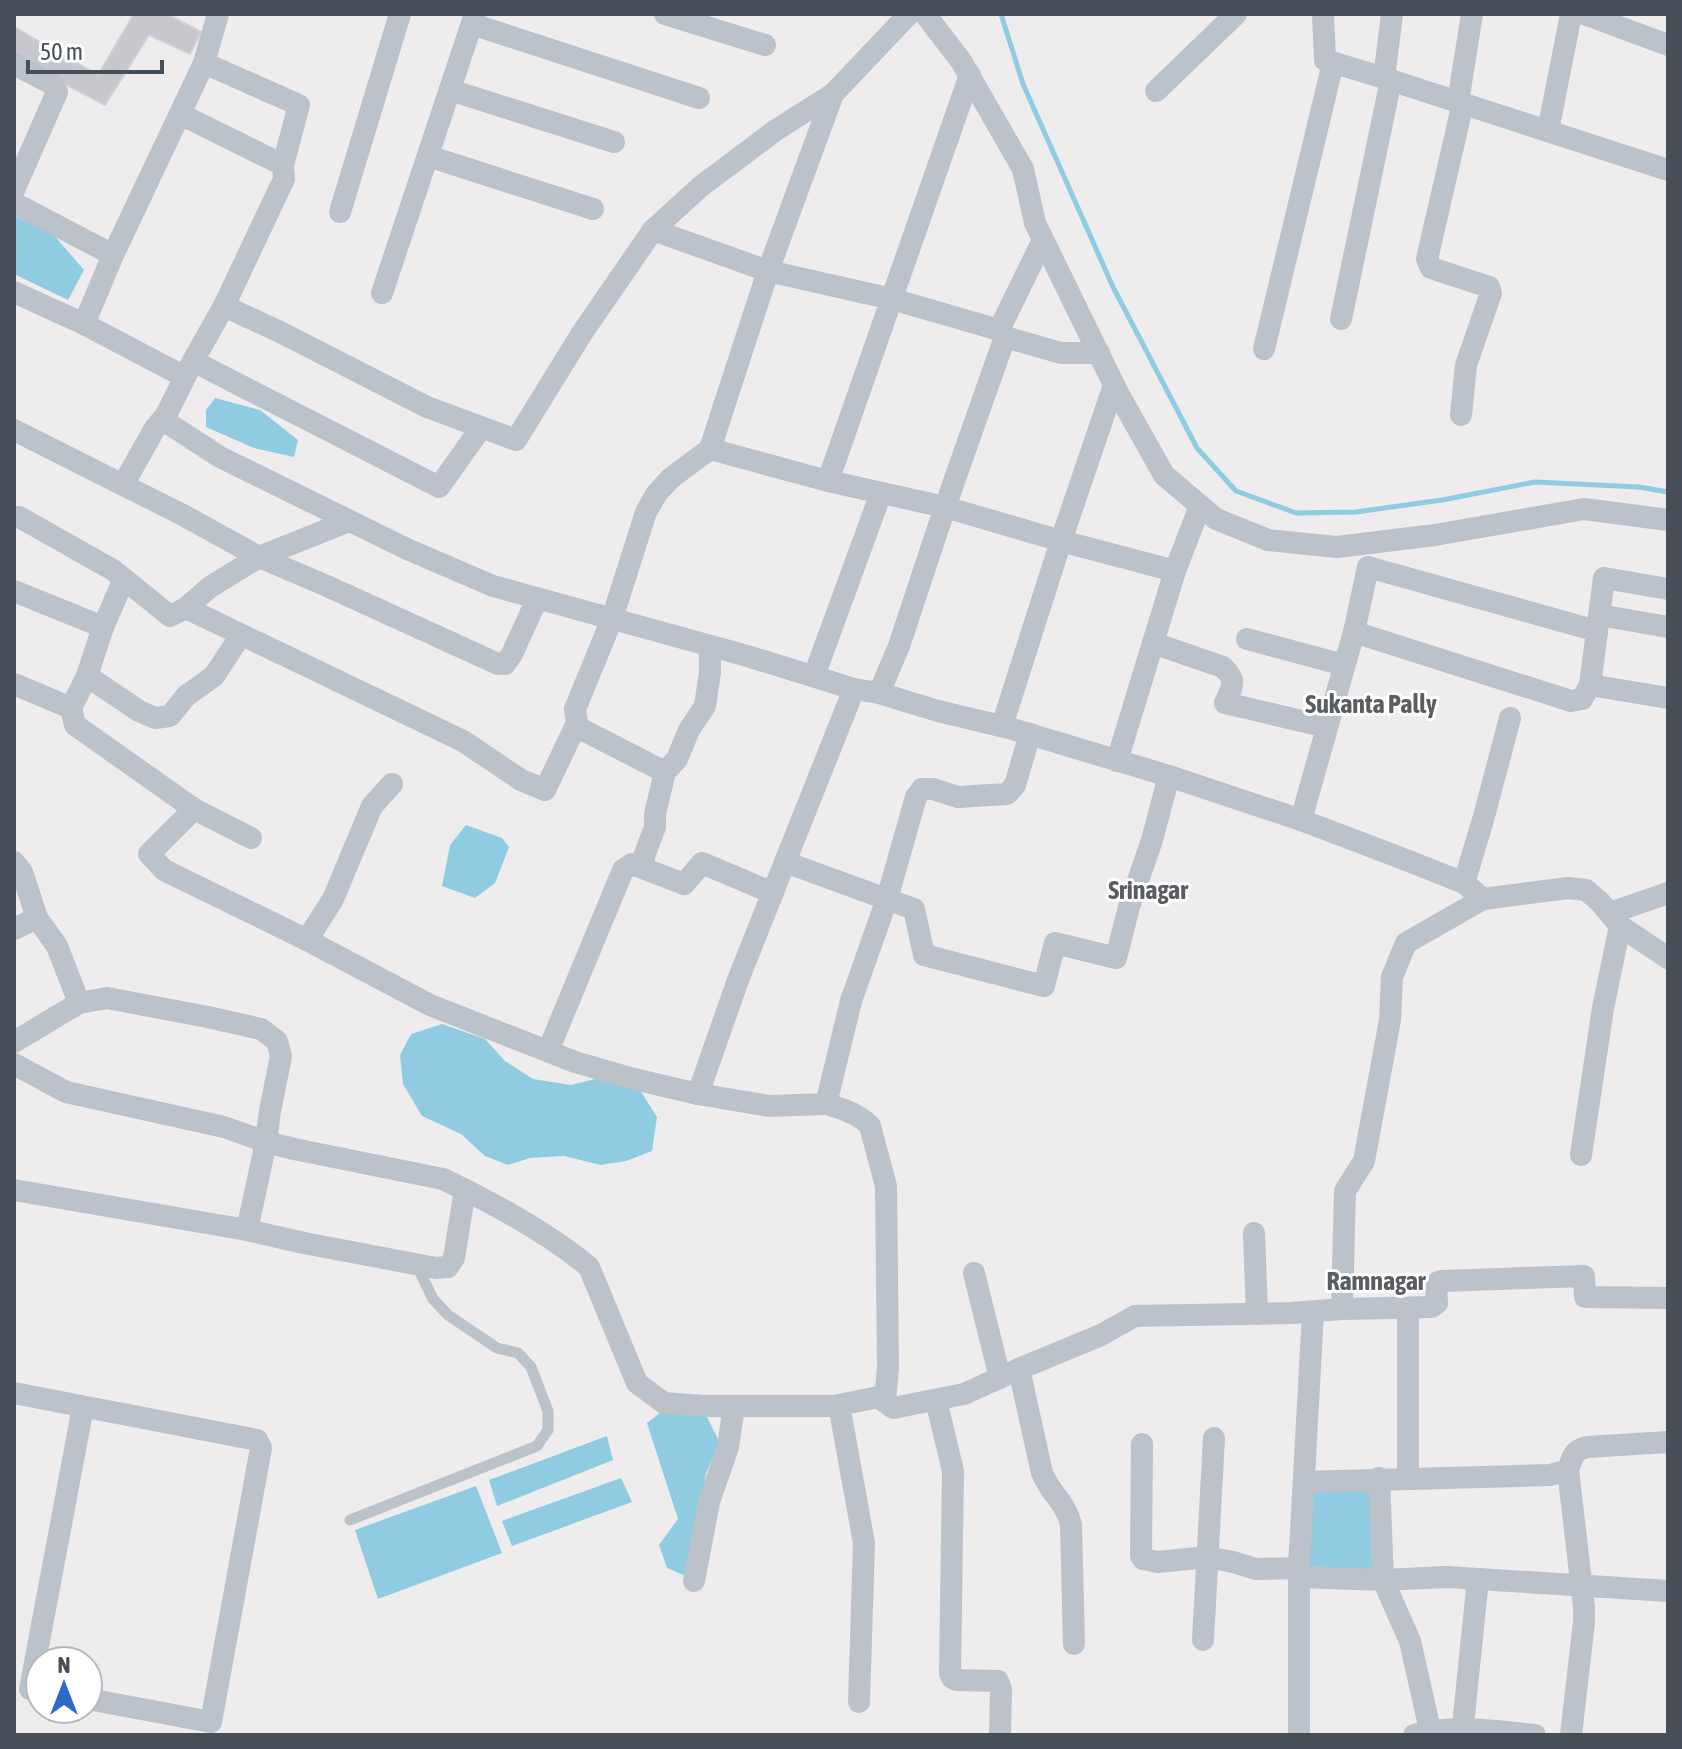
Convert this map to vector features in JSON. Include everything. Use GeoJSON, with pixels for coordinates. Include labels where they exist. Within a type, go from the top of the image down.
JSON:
{"type":"FeatureCollection","features":[{"type":"Feature","properties":{"kind":"street"},"geometry":{"type":"LineString","coordinates":[[84,324],[113,255],[204,63],[218,14]]}},
{"type":"Feature","properties":{"kind":"street"},"geometry":{"type":"LineString","coordinates":[[340,212],[400,14]]}},
{"type":"Feature","properties":{"kind":"street"},"geometry":{"type":"LineString","coordinates":[[665,14],[765,45]]}},
{"type":"Feature","properties":{"kind":"street"},"geometry":{"type":"LineString","coordinates":[[224,306],[427,407],[516,440],[582,333],[653,230],[712,178],[776,130],[833,94],[909,14]]}},
{"type":"Feature","properties":{"kind":"street"},"geometry":{"type":"LineString","coordinates":[[925,14],[970,75],[1023,169],[1035,223],[1114,385],[1164,475],[1216,519],[1268,540],[1337,547],[1435,535],[1584,509],[1668,520]]}},
{"type":"Feature","properties":{"kind":"street"},"geometry":{"type":"LineString","coordinates":[[1156,91],[1236,14]]}},
{"type":"Feature","properties":{"kind":"street"},"geometry":{"type":"LineString","coordinates":[[1323,14],[1325,60],[1668,170]]}},
{"type":"Feature","properties":{"kind":"street"},"geometry":{"type":"LineString","coordinates":[[1341,319],[1387,79],[1392,14]]}},
{"type":"Feature","properties":{"kind":"street"},"geometry":{"type":"LineString","coordinates":[[1461,415],[1466,365],[1491,293],[1489,287],[1431,268],[1427,259],[1460,102],[1472,14]]}},
{"type":"Feature","properties":{"kind":"street"},"geometry":{"type":"LineString","coordinates":[[1548,131],[1571,14]]}},
{"type":"Feature","properties":{"kind":"street"},"geometry":{"type":"LineString","coordinates":[[1584,14],[1668,45]]}},
{"type":"Feature","properties":{"kind":"street"},"geometry":{"type":"LineString","coordinates":[[382,293],[473,19],[699,98]]}},
{"type":"Feature","properties":{"kind":"street"},"geometry":{"type":"LineString","coordinates":[[123,485],[155,428],[163,420],[224,306],[284,179],[283,165],[299,105],[204,63]]}},
{"type":"Feature","properties":{"kind":"street"},"geometry":{"type":"LineString","coordinates":[[1264,349],[1333,63]]}},
{"type":"Feature","properties":{"kind":"street"},"geometry":{"type":"LineString","coordinates":[[14,64],[54,85],[57,92],[14,190]]}},
{"type":"Feature","properties":{"kind":"street"},"geometry":{"type":"LineString","coordinates":[[828,481],[970,75]]}},
{"type":"Feature","properties":{"kind":"street"},"geometry":{"type":"LineString","coordinates":[[450,90],[614,142]]}},
{"type":"Feature","properties":{"kind":"street"},"geometry":{"type":"LineString","coordinates":[[665,772],[581,729],[575,709],[612,619],[651,502],[671,478],[710,449],[768,271],[833,94]]}},
{"type":"Feature","properties":{"kind":"street"},"geometry":{"type":"LineString","coordinates":[[180,114],[283,165]]}},
{"type":"Feature","properties":{"kind":"street"},"geometry":{"type":"LineString","coordinates":[[428,156],[593,209]]}},
{"type":"Feature","properties":{"kind":"street"},"geometry":{"type":"LineString","coordinates":[[14,203],[113,255]]}},
{"type":"Feature","properties":{"kind":"street"},"geometry":{"type":"LineString","coordinates":[[653,230],[768,271],[892,299],[1061,353],[1099,353]]}},
{"type":"Feature","properties":{"kind":"street"},"geometry":{"type":"LineString","coordinates":[[879,693],[899,646],[1002,333],[1043,240]]}},
{"type":"Feature","properties":{"kind":"street"},"geometry":{"type":"LineString","coordinates":[[14,292],[189,369],[439,487],[481,428]]}},
{"type":"Feature","properties":{"kind":"street"},"geometry":{"type":"LineString","coordinates":[[1002,726],[1114,385]]}},
{"type":"Feature","properties":{"kind":"street"},"geometry":{"type":"LineString","coordinates":[[163,420],[220,457],[407,549],[493,586],[854,689],[1002,726],[1169,776],[1301,820],[1464,883],[1483,899]]}},
{"type":"Feature","properties":{"kind":"street"},"geometry":{"type":"LineString","coordinates":[[14,430],[259,557],[498,664],[505,664],[512,654],[537,599]]}},
{"type":"Feature","properties":{"kind":"street"},"geometry":{"type":"LineString","coordinates":[[710,449],[828,481],[945,507],[1175,571]]}},
{"type":"Feature","properties":{"kind":"street"},"geometry":{"type":"LineString","coordinates":[[814,676],[881,493]]}},
{"type":"Feature","properties":{"kind":"street"},"geometry":{"type":"LineString","coordinates":[[1117,761],[1175,571],[1200,506]]}},
{"type":"Feature","properties":{"kind":"street"},"geometry":{"type":"LineString","coordinates":[[16,522],[113,570],[170,616],[259,557],[349,521]]}},
{"type":"Feature","properties":{"kind":"street"},"geometry":{"type":"LineString","coordinates":[[1301,820],[1354,632],[1368,567],[1598,623],[1668,627]]}},
{"type":"Feature","properties":{"kind":"street"},"geometry":{"type":"LineString","coordinates":[[1354,632],[1571,701],[1582,699],[1590,685],[1604,578],[1668,589]]}},
{"type":"Feature","properties":{"kind":"street"},"geometry":{"type":"LineString","coordinates":[[124,579],[103,627],[87,676],[71,708],[75,725],[194,809],[251,838]]}},
{"type":"Feature","properties":{"kind":"street"},"geometry":{"type":"LineString","coordinates":[[14,591],[103,627]]}},
{"type":"Feature","properties":{"kind":"street"},"geometry":{"type":"LineString","coordinates":[[186,608],[463,741],[521,780],[545,790],[577,723]]}},
{"type":"Feature","properties":{"kind":"street"},"geometry":{"type":"LineString","coordinates":[[87,676],[139,711],[155,718],[170,716],[186,696],[214,676],[241,635]]}},
{"type":"Feature","properties":{"kind":"street"},"geometry":{"type":"LineString","coordinates":[[1247,639],[1344,665]]}},
{"type":"Feature","properties":{"kind":"street"},"geometry":{"type":"LineString","coordinates":[[1153,643],[1223,667],[1231,675],[1232,686],[1225,703],[1327,727]]}},
{"type":"Feature","properties":{"kind":"street"},"geometry":{"type":"LineString","coordinates":[[640,867],[655,827],[665,772],[677,759],[689,730],[705,706],[710,646]]}},
{"type":"Feature","properties":{"kind":"street"},"geometry":{"type":"LineString","coordinates":[[14,684],[71,708]]}},
{"type":"Feature","properties":{"kind":"street"},"geometry":{"type":"LineString","coordinates":[[1590,685],[1668,698]]}},
{"type":"Feature","properties":{"kind":"street"},"geometry":{"type":"LineString","coordinates":[[698,1094],[738,980],[854,689]]}},
{"type":"Feature","properties":{"kind":"street"},"geometry":{"type":"LineString","coordinates":[[1464,883],[1510,718]]}},
{"type":"Feature","properties":{"kind":"street"},"geometry":{"type":"LineString","coordinates":[[826,1104],[851,1001],[887,899],[916,797],[922,789],[958,797],[1007,794],[1015,785],[1030,734]]}},
{"type":"Feature","properties":{"kind":"street"},"geometry":{"type":"LineString","coordinates":[[785,862],[914,909],[924,955],[1044,986],[1055,943],[1116,958],[1169,776]]}},
{"type":"Feature","properties":{"kind":"street"},"geometry":{"type":"LineString","coordinates":[[307,940],[333,899],[372,806],[392,784]]}},
{"type":"Feature","properties":{"kind":"street"},"geometry":{"type":"LineString","coordinates":[[194,809],[149,854],[164,870],[430,1005],[575,1062],[634,1079],[769,1106],[826,1104],[864,1119],[870,1126],[886,1186],[888,1366],[885,1402]]}},
{"type":"Feature","properties":{"kind":"street"},"geometry":{"type":"LineString","coordinates":[[14,862],[22,872],[37,918],[57,946],[79,1003]]}},
{"type":"Feature","properties":{"kind":"street"},"geometry":{"type":"LineString","coordinates":[[548,1051],[623,870],[632,864],[684,884],[702,863],[773,893]]}},
{"type":"Feature","properties":{"kind":"street"},"geometry":{"type":"LineString","coordinates":[[1342,1309],[1345,1191],[1364,1161],[1390,1020],[1392,981],[1406,943],[1483,899],[1568,888],[1586,890],[1609,913],[1668,958]]}},
{"type":"Feature","properties":{"kind":"street"},"geometry":{"type":"LineString","coordinates":[[1609,913],[1668,893]]}},
{"type":"Feature","properties":{"kind":"street"},"geometry":{"type":"LineString","coordinates":[[1581,1155],[1603,1008],[1609,913]]}},
{"type":"Feature","properties":{"kind":"street"},"geometry":{"type":"LineString","coordinates":[[14,929],[37,918]]}},
{"type":"Feature","properties":{"kind":"street"},"geometry":{"type":"LineString","coordinates":[[14,1042],[79,1003],[107,998],[261,1029],[277,1041],[281,1056],[247,1230]]}},
{"type":"Feature","properties":{"kind":"street"},"geometry":{"type":"LineString","coordinates":[[14,1064],[66,1092],[224,1127],[266,1142],[443,1179],[465,1190],[574,1255],[591,1272],[637,1383],[664,1403],[839,1405],[878,1397],[893,1408],[964,1394],[1101,1335],[1135,1316],[1435,1306],[1438,1282],[1584,1276],[1585,1297],[1668,1298]]}},
{"type":"Feature","properties":{"kind":"street"},"geometry":{"type":"LineString","coordinates":[[14,1190],[247,1230],[436,1268],[448,1267],[454,1258],[465,1190]]}},
{"type":"Feature","properties":{"kind":"street"},"geometry":{"type":"LineString","coordinates":[[1254,1233],[1257,1314]]}},
{"type":"Feature","properties":{"kind":"street"},"geometry":{"type":"LineString","coordinates":[[974,1273],[1042,1473],[1048,1487],[1069,1513],[1074,1644]]}},
{"type":"Feature","properties":{"kind":"street"},"geometry":{"type":"LineString","coordinates":[[1408,1308],[1408,1478]]}},
{"type":"Feature","properties":{"kind":"street"},"geometry":{"type":"LineString","coordinates":[[1299,1735],[1299,1572],[1313,1312]]}},
{"type":"Feature","properties":{"kind":"street"},"geometry":{"type":"LineString","coordinates":[[14,1393],[257,1440],[261,1448],[211,1722],[104,1702]]}},
{"type":"Feature","properties":{"kind":"street"},"geometry":{"type":"LineString","coordinates":[[936,1400],[953,1471],[950,1673],[956,1680],[998,1681],[1001,1689],[1000,1735]]}},
{"type":"Feature","properties":{"kind":"street"},"geometry":{"type":"LineString","coordinates":[[839,1405],[864,1543],[859,1702]]}},
{"type":"Feature","properties":{"kind":"street"},"geometry":{"type":"LineString","coordinates":[[694,1581],[709,1502],[728,1447],[734,1406]]}},
{"type":"Feature","properties":{"kind":"street"},"geometry":{"type":"LineString","coordinates":[[37,1645],[83,1407]]}},
{"type":"Feature","properties":{"kind":"street"},"geometry":{"type":"LineString","coordinates":[[1203,1640],[1214,1438]]}},
{"type":"Feature","properties":{"kind":"street"},"geometry":{"type":"LineString","coordinates":[[1571,1735],[1584,1622],[1568,1470],[1574,1454],[1587,1447],[1668,1442]]}},
{"type":"Feature","properties":{"kind":"street"},"geometry":{"type":"LineString","coordinates":[[1142,1444],[1143,1559],[1158,1562],[1207,1557],[1256,1569],[1383,1580],[1447,1577],[1668,1591]]}},
{"type":"Feature","properties":{"kind":"street"},"geometry":{"type":"LineString","coordinates":[[1304,1482],[1550,1475],[1568,1470]]}},
{"type":"Feature","properties":{"kind":"street"},"geometry":{"type":"LineString","coordinates":[[1379,1478],[1383,1580],[1410,1641],[1422,1733],[1535,1735]]}},
{"type":"Feature","properties":{"kind":"street"},"geometry":{"type":"LineString","coordinates":[[1462,1732],[1478,1579]]}},
{"type":"Feature","properties":{"kind":"lane"},"geometry":{"type":"LineString","coordinates":[[350,1520],[537,1446],[548,1430],[548,1411],[531,1367],[518,1353],[497,1348],[448,1315],[433,1299],[415,1263]]}},
{"type":"Feature","properties":{"kind":"water"},"geometry":{"type":"Polygon","coordinates":[[[14,216],[52,233],[84,270],[68,300],[14,274],[14,216]]]}},
{"type":"Feature","properties":{"kind":"water"},"geometry":{"type":"Polygon","coordinates":[[[215,398],[260,410],[298,440],[294,457],[254,448],[206,427],[206,410],[215,398]]]}},
{"type":"Feature","properties":{"kind":"water"},"geometry":{"type":"Polygon","coordinates":[[[466,825],[502,838],[509,847],[495,883],[475,898],[442,886],[450,845],[466,825]]]}},
{"type":"Feature","properties":{"kind":"water"},"geometry":{"type":"Polygon","coordinates":[[[442,1024],[485,1039],[505,1061],[533,1079],[571,1085],[595,1079],[638,1087],[657,1117],[652,1151],[626,1161],[601,1165],[564,1156],[530,1158],[508,1165],[485,1156],[461,1134],[422,1116],[403,1084],[400,1055],[411,1034],[442,1024]]]}},
{"type":"Feature","properties":{"kind":"water"},"geometry":{"type":"Polygon","coordinates":[[[660,1413],[706,1415],[720,1443],[706,1473],[686,1576],[667,1568],[659,1545],[678,1519],[647,1423],[660,1413]]]}},
{"type":"Feature","properties":{"kind":"water"},"geometry":{"type":"Polygon","coordinates":[[[607,1436],[613,1460],[497,1506],[489,1480],[607,1436]]]}},
{"type":"Feature","properties":{"kind":"water"},"geometry":{"type":"Polygon","coordinates":[[[621,1478],[632,1502],[512,1546],[502,1521],[621,1478]]]}},
{"type":"Feature","properties":{"kind":"water"},"geometry":{"type":"Polygon","coordinates":[[[1372,1483],[1374,1569],[1306,1569],[1309,1488],[1372,1483]]]}},
{"type":"Feature","properties":{"kind":"water"},"geometry":{"type":"Polygon","coordinates":[[[476,1486],[502,1553],[378,1599],[355,1530],[476,1486]]]}},
{"type":"Feature","properties":{"kind":"building"},"geometry":{"type":"Polygon","coordinates":[[[134,14],[167,14],[201,32],[190,54],[149,35],[105,105],[14,58],[14,27],[98,75],[134,14]]]}},
{"type":"Feature","properties":{"kind":"waterway"},"geometry":{"type":"LineString","coordinates":[[1001,14],[1023,84],[1113,287],[1197,448],[1236,491],[1296,513],[1356,512],[1535,482],[1639,487],[1668,492]]}},
{"type":"Feature","properties":{"kind":"district","name":"Sukanta Pally"},"geometry":{"type":"Point","coordinates":[1371,704]}},
{"type":"Feature","properties":{"kind":"district","name":"Srinagar"},"geometry":{"type":"Point","coordinates":[1148,890]}},
{"type":"Feature","properties":{"kind":"district","name":"Ramnagar"},"geometry":{"type":"Point","coordinates":[1376,1281]}}]}
